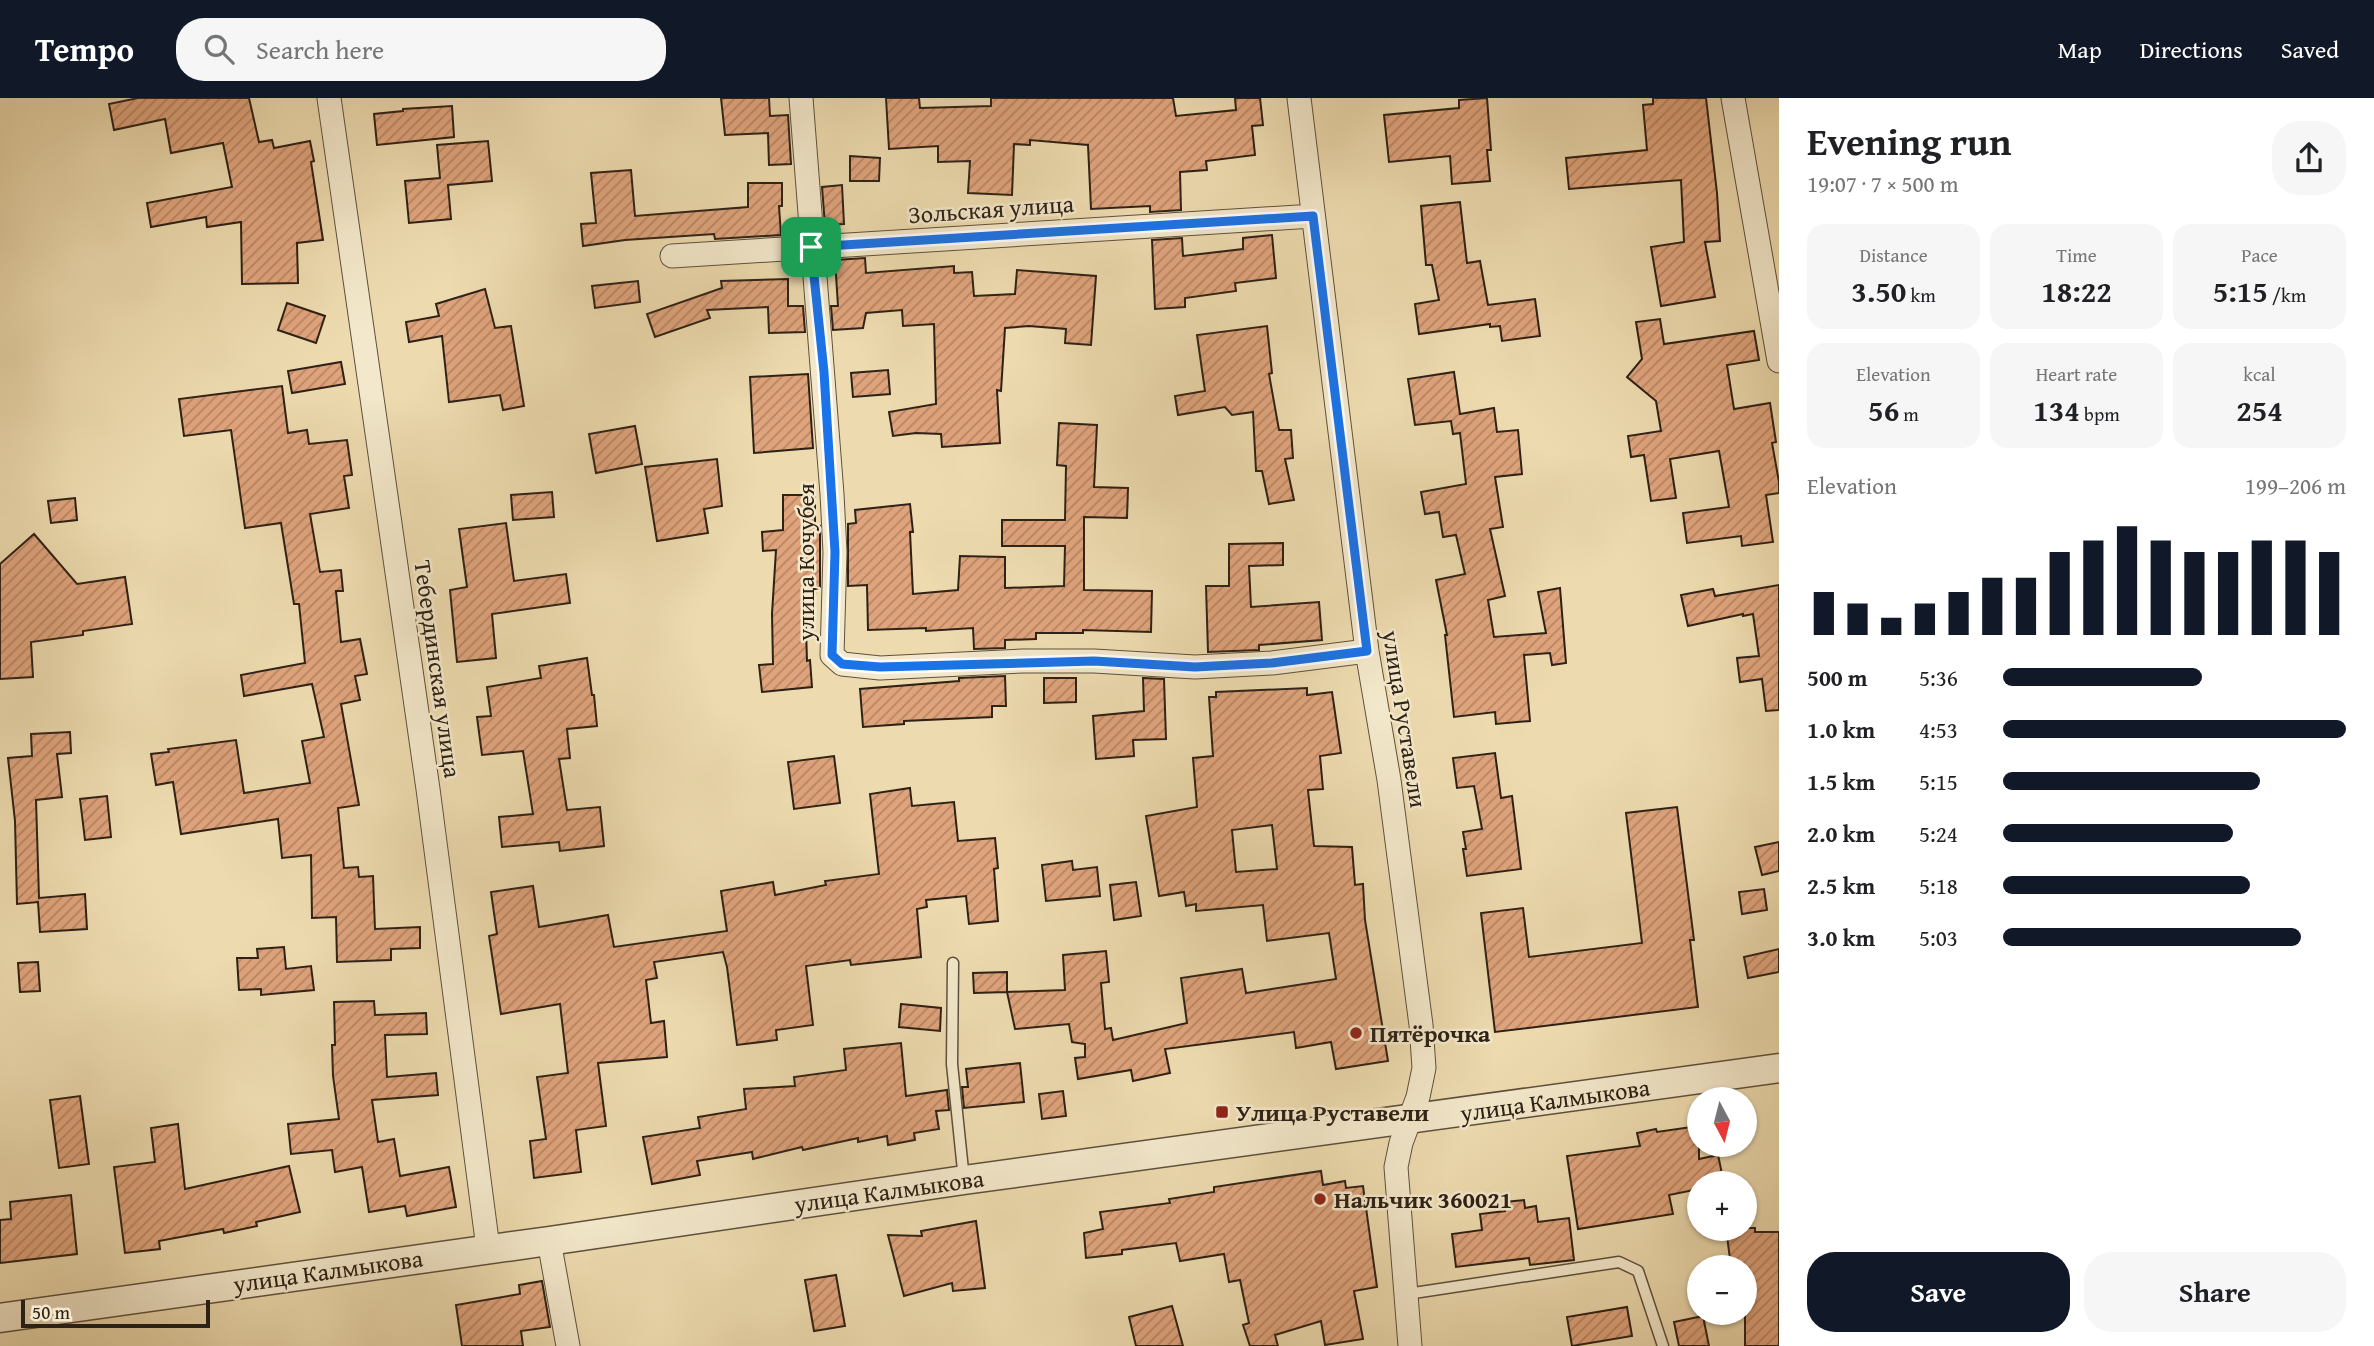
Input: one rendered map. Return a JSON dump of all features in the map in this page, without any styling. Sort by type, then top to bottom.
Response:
[{"type":"street","name":"Тебердинская улица","points":[[329,98],[428,789],[488,1248]]},
{"type":"street","name":"улица Кочубея","points":[[801,98],[835,540],[832,655],[842,664],[880,667],[1094,661],[1195,667],[1272,663],[1367,651]]},
{"type":"street","name":"улица Руставели","points":[[1299,98],[1367,651],[1389,780],[1421,1025],[1424,1068],[1418,1097],[1401,1143],[1396,1167],[1410,1346]]},
{"type":"street","points":[[1733,98],[1779,361]]},
{"type":"street","name":"Зольская улица","points":[[673,256],[1313,216]]},
{"type":"street","name":"улица Калмыкова","points":[[0,1318],[964,1180],[1779,1068]]},
{"type":"street","points":[[550,1241],[568,1346]]},
{"type":"lane","points":[[953,963],[952,1063],[964,1180]]},
{"type":"lane","points":[[1406,1294],[1619,1262],[1638,1270],[1664,1346]]},
{"type":"building","points":[[138,98],[249,98],[259,142],[272,140],[274,148],[310,141],[323,240],[297,243],[298,283],[242,284],[241,222],[207,227],[206,217],[151,227],[147,203],[232,187],[223,143],[171,153],[165,119],[114,130],[109,104]]},
{"type":"building","points":[[721,98],[769,98],[770,116],[788,115],[791,164],[769,165],[768,133],[725,135]]},
{"type":"building","points":[[886,98],[919,98],[920,108],[991,106],[991,98],[1173,98],[1176,116],[1236,110],[1235,98],[1260,98],[1263,125],[1252,126],[1255,155],[1206,161],[1207,170],[1180,172],[1181,210],[1150,212],[1150,206],[1091,209],[1088,145],[1030,140],[1030,145],[1014,144],[1012,195],[968,193],[970,161],[938,162],[938,146],[889,149]]},
{"type":"building","points":[[1487,98],[1491,150],[1487,150],[1490,181],[1452,184],[1450,156],[1389,162],[1384,115],[1459,108],[1459,100]]},
{"type":"building","points":[[1653,98],[1706,98],[1720,241],[1705,242],[1715,297],[1661,306],[1651,247],[1684,242],[1681,180],[1569,189],[1566,158],[1647,150],[1643,105],[1653,104]]},
{"type":"building","points":[[452,106],[454,137],[377,145],[374,114]]},
{"type":"building","points":[[488,141],[492,181],[448,185],[451,219],[409,223],[405,181],[440,178],[437,145]]},
{"type":"building","points":[[850,156],[880,158],[879,181],[850,181]]},
{"type":"building","points":[[631,170],[635,216],[748,207],[748,183],[782,183],[782,206],[779,206],[781,235],[715,239],[714,234],[625,240],[583,246],[581,224],[596,223],[591,173]]},
{"type":"building","points":[[842,185],[844,224],[825,225],[822,187]]},
{"type":"building","points":[[1460,202],[1467,263],[1480,261],[1488,305],[1535,299],[1540,336],[1502,341],[1500,326],[1490,327],[1490,324],[1419,334],[1415,304],[1439,300],[1432,265],[1426,265],[1421,206]]},
{"type":"building","points":[[1272,235],[1276,278],[1235,283],[1236,291],[1185,298],[1185,307],[1155,309],[1152,240],[1182,238],[1183,256],[1243,249],[1243,238]]},
{"type":"building","points":[[865,258],[866,273],[954,266],[954,273],[972,272],[974,296],[1015,294],[1017,270],[1096,276],[1091,345],[1065,343],[1066,329],[1029,326],[1005,328],[1001,391],[997,390],[1000,443],[942,447],[941,434],[893,436],[889,412],[936,404],[934,324],[903,326],[902,310],[866,313],[863,328],[833,330],[831,306],[838,306],[835,260]]},
{"type":"building","points":[[788,279],[788,306],[803,306],[805,332],[769,333],[768,307],[707,310],[710,318],[655,337],[647,314],[722,288],[721,281]]},
{"type":"building","points":[[638,281],[640,302],[595,308],[592,286]]},
{"type":"building","points":[[485,289],[495,328],[511,326],[524,406],[503,410],[500,395],[449,402],[442,336],[409,342],[406,322],[439,316],[436,304]]},
{"type":"building","points":[[287,303],[325,316],[316,343],[278,330]]},
{"type":"building","points":[[1660,319],[1664,344],[1754,331],[1759,360],[1727,365],[1734,409],[1770,403],[1776,442],[1772,443],[1779,482],[1779,493],[1766,495],[1773,542],[1742,546],[1741,536],[1687,543],[1683,513],[1729,507],[1719,451],[1670,459],[1676,498],[1651,501],[1644,455],[1631,457],[1628,436],[1661,431],[1656,401],[1627,377],[1642,359],[1636,322]]},
{"type":"building","points":[[1267,326],[1272,373],[1269,374],[1279,430],[1291,430],[1293,458],[1285,459],[1294,500],[1269,504],[1262,471],[1256,471],[1253,412],[1232,415],[1225,407],[1178,415],[1175,396],[1205,391],[1197,335]]},
{"type":"building","points":[[341,362],[345,384],[292,393],[288,371]]},
{"type":"building","points":[[888,370],[890,394],[853,397],[851,373]]},
{"type":"building","points":[[1454,372],[1460,414],[1494,408],[1497,432],[1518,430],[1522,474],[1495,477],[1503,527],[1490,529],[1505,596],[1488,600],[1494,637],[1546,633],[1538,592],[1560,588],[1566,663],[1552,665],[1550,653],[1524,655],[1530,721],[1496,724],[1495,712],[1454,717],[1447,635],[1436,580],[1465,574],[1456,535],[1443,537],[1439,512],[1425,514],[1421,492],[1466,484],[1460,433],[1453,434],[1451,421],[1415,425],[1408,379]]},
{"type":"building","points":[[808,374],[813,448],[754,453],[750,377]]},
{"type":"building","points":[[282,386],[288,433],[307,430],[309,444],[347,440],[352,475],[344,476],[349,508],[310,514],[320,572],[341,570],[343,591],[336,591],[341,642],[360,639],[367,674],[355,676],[360,700],[341,704],[359,805],[338,808],[344,868],[358,867],[359,877],[373,876],[375,929],[420,927],[420,948],[391,949],[391,960],[337,962],[336,917],[312,918],[311,855],[282,858],[278,819],[181,834],[173,782],[156,785],[151,754],[169,752],[168,749],[236,740],[244,793],[310,783],[302,741],[324,737],[312,684],[244,696],[241,675],[305,663],[299,604],[294,604],[281,523],[245,528],[231,430],[184,436],[179,399]]},
{"type":"building","points":[[1059,423],[1097,425],[1094,487],[1128,488],[1127,518],[1084,517],[1084,590],[1152,591],[1151,632],[1083,630],[1083,633],[1036,633],[1036,639],[1005,640],[1005,648],[974,649],[973,628],[926,631],[926,628],[868,630],[867,585],[848,586],[848,524],[856,523],[855,510],[910,504],[913,594],[958,590],[960,556],[1005,557],[1005,588],[1064,586],[1065,546],[1002,546],[1002,520],[1065,520],[1066,466],[1057,465]]},
{"type":"building","points":[[635,426],[642,464],[596,473],[589,434]]},
{"type":"building","points":[[717,459],[722,506],[704,509],[708,533],[657,541],[645,467]]},
{"type":"building","points":[[552,492],[554,517],[513,520],[511,495]]},
{"type":"building","points":[[783,495],[815,495],[815,527],[820,526],[820,587],[816,587],[815,596],[805,595],[807,661],[810,660],[812,687],[762,692],[759,665],[773,664],[772,614],[776,550],[763,551],[762,532],[783,530]]},
{"type":"building","points":[[75,498],[77,520],[51,523],[48,501]]},
{"type":"building","points":[[506,523],[514,581],[566,574],[570,603],[492,614],[496,658],[457,662],[450,590],[467,587],[459,529]]},
{"type":"building","points":[[34,534],[77,584],[125,577],[132,624],[83,631],[83,635],[31,642],[33,677],[0,679],[0,564]]},
{"type":"building","points":[[1283,543],[1283,565],[1249,566],[1251,607],[1319,602],[1322,640],[1259,645],[1259,650],[1208,652],[1206,586],[1229,586],[1229,544]]},
{"type":"building","points":[[1779,585],[1779,710],[1766,711],[1762,679],[1740,682],[1737,658],[1759,656],[1753,614],[1688,626],[1681,595],[1713,589],[1715,596]]},
{"type":"building","points":[[587,658],[597,726],[567,729],[570,758],[559,759],[567,810],[600,807],[604,846],[560,851],[559,842],[502,847],[499,817],[533,814],[523,751],[482,755],[477,717],[491,716],[487,687],[541,678],[539,666]]},
{"type":"building","points":[[1005,676],[1006,706],[992,706],[992,717],[904,721],[904,724],[863,727],[860,689],[959,681],[959,678]]},
{"type":"building","points":[[1044,678],[1076,678],[1076,702],[1044,703]]},
{"type":"building","points":[[1143,678],[1164,679],[1166,739],[1133,740],[1134,756],[1096,759],[1093,716],[1144,711]]},
{"type":"building","points":[[1307,688],[1307,695],[1332,692],[1341,753],[1320,756],[1323,789],[1308,790],[1314,846],[1352,847],[1355,885],[1363,884],[1365,920],[1388,1061],[1336,1069],[1331,1042],[1296,1048],[1294,1032],[1165,1049],[1170,1073],[1133,1081],[1131,1070],[1078,1079],[1075,1058],[1085,1057],[1085,1044],[1072,1042],[1069,1024],[1015,1029],[1007,992],[1065,990],[1063,955],[1106,951],[1109,982],[1101,983],[1105,1029],[1111,1028],[1113,1040],[1187,1023],[1181,978],[1242,969],[1246,993],[1336,979],[1329,933],[1267,941],[1263,905],[1196,911],[1196,904],[1186,906],[1184,892],[1159,896],[1146,816],[1197,807],[1193,758],[1213,756],[1209,697],[1216,697],[1216,692]],"holes":[[[1272,825],[1277,869],[1236,872],[1232,830]]]},
{"type":"building","points":[[70,732],[71,753],[57,754],[62,797],[36,800],[39,898],[85,894],[87,929],[40,932],[38,902],[17,904],[15,821],[8,758],[32,756],[31,734]]},
{"type":"building","points":[[1495,753],[1501,798],[1512,796],[1521,869],[1467,876],[1463,832],[1482,829],[1474,786],[1457,788],[1453,758]]},
{"type":"building","points":[[834,756],[840,803],[794,809],[788,762]]},
{"type":"building","points":[[910,788],[912,806],[954,802],[958,841],[995,838],[998,868],[994,869],[998,921],[969,924],[966,896],[926,900],[927,907],[917,909],[921,957],[851,965],[850,960],[806,966],[813,1025],[776,1030],[777,1040],[737,1045],[723,952],[654,962],[657,978],[646,980],[651,1023],[664,1021],[667,1057],[598,1063],[606,1126],[576,1130],[581,1172],[534,1178],[530,1141],[546,1139],[537,1077],[568,1073],[560,1004],[501,1014],[489,936],[497,934],[491,892],[533,886],[539,927],[608,915],[614,947],[727,931],[721,891],[773,882],[775,895],[826,885],[825,881],[879,874],[870,794]]},
{"type":"building","points":[[107,796],[111,837],[85,840],[80,799]]},
{"type":"building","points":[[1677,807],[1694,940],[1690,940],[1698,1007],[1495,1032],[1481,913],[1523,908],[1529,957],[1642,943],[1626,813]]},
{"type":"building","points":[[1779,842],[1779,871],[1762,875],[1755,847]]},
{"type":"building","points":[[1072,861],[1073,870],[1097,867],[1100,896],[1046,901],[1042,865]]},
{"type":"building","points":[[1136,882],[1141,916],[1114,920],[1110,885]]},
{"type":"building","points":[[1764,889],[1767,910],[1742,914],[1739,892]]},
{"type":"building","points":[[284,947],[286,969],[311,966],[314,990],[261,995],[261,989],[239,990],[237,958],[258,958],[257,949]]},
{"type":"building","points":[[1779,949],[1779,972],[1748,978],[1744,957]]},
{"type":"building","points":[[38,962],[40,991],[20,992],[18,963]]},
{"type":"building","points":[[1007,972],[1007,992],[974,993],[973,973]]},
{"type":"building","points":[[374,1001],[375,1015],[426,1013],[427,1034],[385,1035],[387,1077],[436,1073],[438,1095],[372,1100],[378,1142],[394,1139],[400,1176],[449,1167],[456,1207],[407,1216],[405,1206],[369,1212],[362,1167],[335,1172],[332,1150],[291,1154],[288,1124],[339,1119],[333,1076],[334,1002]]},
{"type":"building","points":[[901,1004],[941,1008],[940,1031],[899,1027]]},
{"type":"building","points":[[901,1043],[906,1096],[947,1090],[949,1110],[936,1111],[939,1129],[914,1133],[915,1140],[888,1145],[887,1136],[858,1142],[858,1138],[803,1150],[802,1147],[753,1159],[752,1152],[697,1161],[700,1175],[652,1184],[643,1137],[700,1128],[698,1117],[746,1109],[744,1089],[795,1086],[794,1077],[846,1070],[844,1049]]},
{"type":"building","points":[[1020,1063],[1024,1102],[964,1108],[962,1087],[968,1087],[966,1069]]},
{"type":"building","points":[[1063,1091],[1066,1116],[1042,1119],[1039,1094]]},
{"type":"building","points":[[80,1096],[89,1164],[59,1168],[50,1100]]},
{"type":"building","points":[[178,1124],[185,1189],[289,1166],[300,1212],[224,1233],[223,1229],[159,1241],[160,1249],[125,1253],[114,1167],[155,1162],[151,1128]]},
{"type":"building","points":[[1687,1128],[1687,1157],[1718,1157],[1721,1171],[1687,1171],[1687,1191],[1669,1195],[1673,1214],[1578,1229],[1567,1156],[1640,1146],[1637,1133],[1656,1129],[1657,1132]]},
{"type":"building","points":[[1321,1171],[1323,1185],[1345,1181],[1346,1188],[1363,1186],[1377,1287],[1354,1291],[1363,1339],[1325,1345],[1321,1321],[1275,1335],[1278,1346],[1250,1346],[1243,1325],[1249,1323],[1240,1280],[1229,1282],[1224,1254],[1180,1261],[1176,1243],[1086,1258],[1084,1233],[1103,1229],[1100,1212],[1170,1203],[1169,1199],[1214,1192],[1214,1187]]},
{"type":"building","points":[[71,1195],[77,1254],[0,1263],[0,1220],[11,1219],[10,1202]]},
{"type":"building","points":[[1524,1200],[1525,1208],[1536,1206],[1538,1222],[1569,1218],[1574,1260],[1530,1265],[1529,1258],[1456,1267],[1452,1234],[1482,1230],[1480,1214],[1505,1211],[1505,1202]]},
{"type":"building","points":[[976,1221],[985,1288],[953,1291],[952,1283],[904,1296],[888,1235],[922,1236],[921,1231]]},
{"type":"building","points":[[1757,1232],[1779,1232],[1779,1346],[1745,1346],[1745,1325],[1757,1325],[1757,1255],[1729,1255],[1728,1241],[1757,1241]]},
{"type":"building","points":[[836,1275],[845,1326],[814,1331],[805,1280]]},
{"type":"building","points":[[542,1281],[550,1327],[521,1331],[523,1346],[462,1346],[456,1305],[520,1294],[519,1285]]},
{"type":"building","points":[[1172,1306],[1183,1346],[1136,1346],[1129,1317]]},
{"type":"building","points":[[1627,1307],[1632,1336],[1572,1346],[1567,1317]]},
{"type":"building","points":[[1687,1319],[1687,1325],[1705,1325],[1709,1346],[1679,1346],[1674,1322]]},
{"type":"place","name":"Пятёрочка","points":[[1356,1033]]},
{"type":"place","name":"Улица Руставели","points":[[1222,1112]]},
{"type":"place","name":"Нальчик 360021","points":[[1320,1199]]},
{"type":"route","points":[[1313,216],[1367,651],[1272,663],[1195,667],[1094,661],[880,667],[842,664],[832,655],[835,552],[824,372],[811,247],[1313,216]]}]
